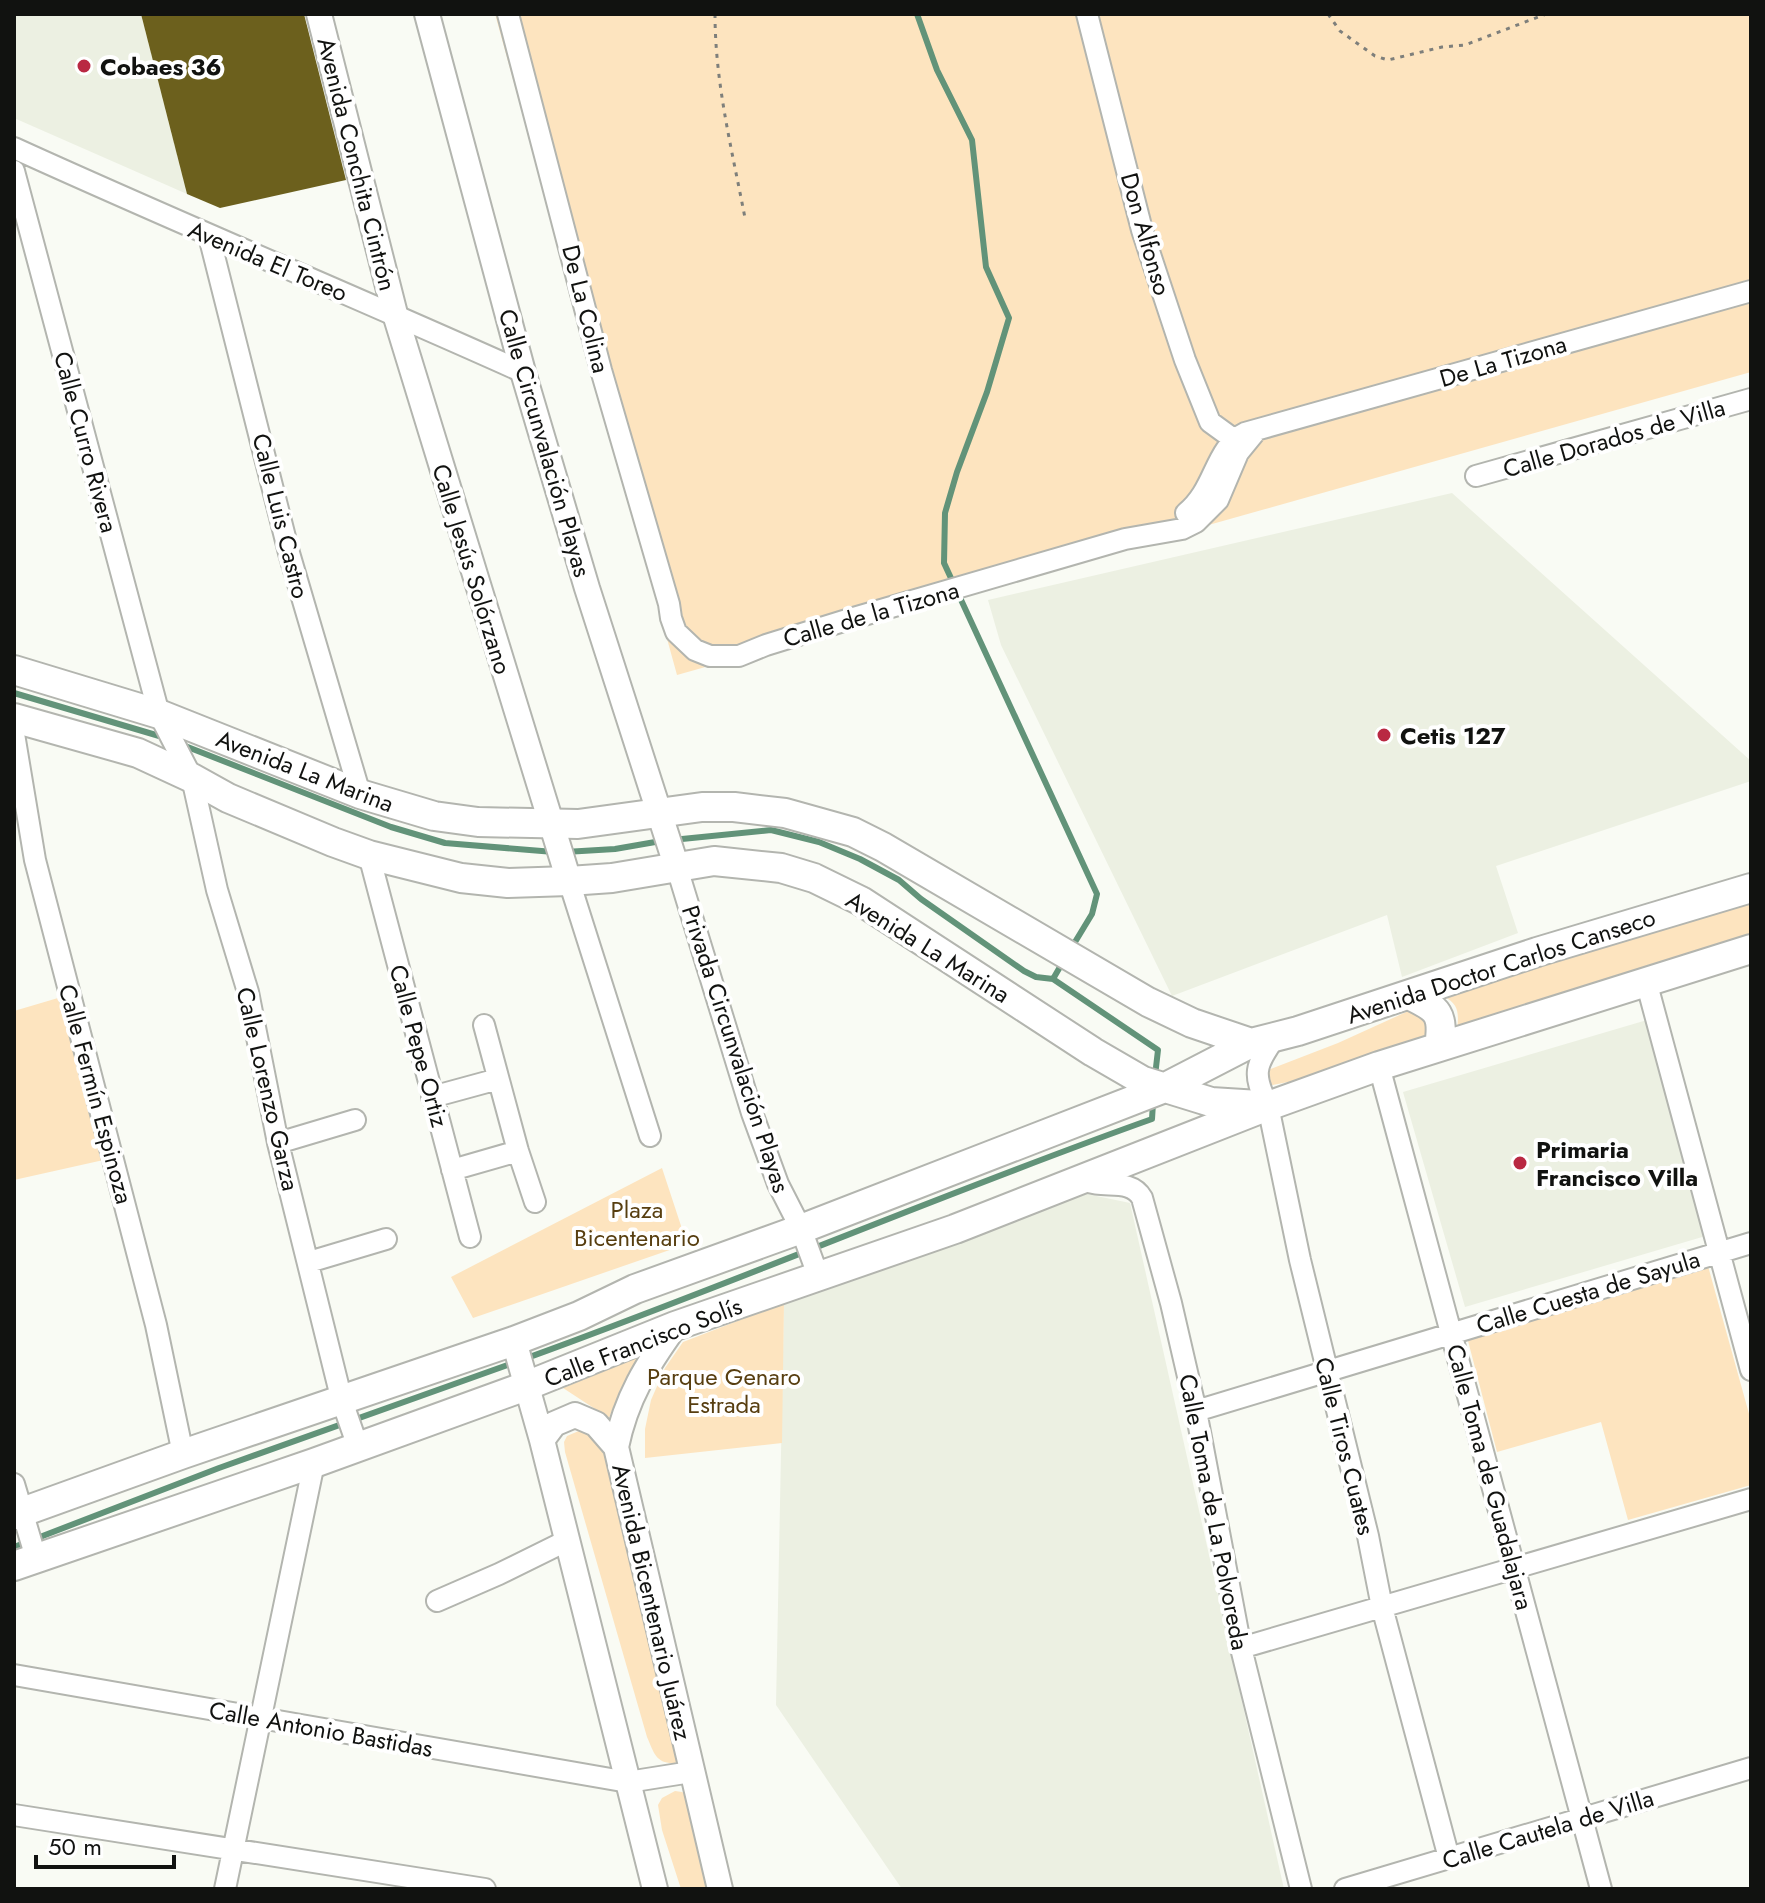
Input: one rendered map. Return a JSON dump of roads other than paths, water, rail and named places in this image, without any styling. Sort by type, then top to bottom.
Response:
[{"type":"main road","name":"Avenida La Marina","points":[[14,670],[159,714],[360,794],[434,816],[478,822],[592,823],[702,807],[734,807],[785,813],[853,832],[923,869],[1158,1007],[1192,1023],[1263,1040]]},
{"type":"main road","name":"Avenida La Marina","points":[[14,718],[138,753],[228,798],[369,855],[461,878],[508,883],[569,881],[714,861],[781,868],[814,878],[861,901],[1154,1092],[1211,1102],[1268,1106]]},
{"type":"main road","name":"Avenida Doctor Carlos Canseco","points":[[1263,1040],[1537,952],[1751,888]]},
{"type":"main road","points":[[1268,1106],[1379,1066],[1751,949]]},
{"type":"main road","points":[[1409,995],[1427,1003],[1437,1012],[1442,1023],[1439,1047]]},
{"type":"main road","name":"Calle Francisco Solís","points":[[18,1514],[514,1341],[579,1316],[635,1289],[801,1229],[1154,1092],[1263,1040]]},
{"type":"main road","name":"Calle Francisco Solís","points":[[25,1562],[526,1386],[675,1326],[819,1278],[1096,1176],[1268,1106]]},
{"type":"street","name":"Avenida Conchita Cintrón","points":[[319,14],[395,314]]},
{"type":"street","name":"Calle Circunvalación Playas","points":[[427,14],[523,372],[587,588],[677,868]]},
{"type":"street","name":"De La Colina","points":[[508,14],[601,370],[669,604]]},
{"type":"street","name":"Don Alfonso","points":[[1087,14],[1142,230],[1185,360],[1210,422],[1244,439]]},
{"type":"street","name":"Avenida El Toreo","points":[[14,148],[523,372]]},
{"type":"street","name":"Calle Curro Rivera","points":[[14,171],[159,714]]},
{"type":"street","name":"Calle Luis Castro","points":[[209,236],[289,553],[360,794]]},
{"type":"street","name":"De La Tizona","points":[[1244,439],[1751,291]]},
{"type":"street","name":"Calle Jesús Solórzano","points":[[395,314],[550,824]]},
{"type":"street","name":"Calle Dorados de Villa","points":[[1476,476],[1751,399]]},
{"type":"street","name":"Calle de la Tizona","points":[[669,604],[688,628],[712,644],[766,645],[1161,531],[1201,500],[1244,439]]},
{"type":"street","name":"Avenida La Marina","points":[[159,714],[192,778]]},
{"type":"street","name":"Calle Fermín Espinoza","points":[[14,734],[35,860],[156,1325],[183,1454]]},
{"type":"street","name":"Calle Lorenzo Garza","points":[[192,778],[217,890],[248,992],[278,1143],[342,1401],[358,1447]]},
{"type":"street","points":[[550,824],[650,1136]]},
{"type":"street","name":"Calle Pepe Ortiz","points":[[369,855],[470,1237]]},
{"type":"street","name":"Privada Circunvalación Playas","points":[[677,868],[752,1113],[778,1184],[801,1229],[819,1278]]},
{"type":"street","points":[[1646,981],[1751,1370]]},
{"type":"street","points":[[484,1025],[535,1202]]},
{"type":"street","name":"Calle Tiros Cuates","points":[[1263,1040],[1256,1072],[1258,1084],[1268,1106],[1382,1607],[1449,1858]]},
{"type":"street","name":"Calle Toma de Guadalajara","points":[[1379,1066],[1601,1889]]},
{"type":"street","points":[[432,1097],[498,1079]]},
{"type":"street","points":[[278,1143],[355,1120]]},
{"type":"street","points":[[452,1170],[518,1151]]},
{"type":"street","name":"Calle Toma de La Polvoreda","points":[[1096,1176],[1094,1185],[1127,1186],[1138,1190],[1142,1198],[1196,1411],[1241,1648],[1301,1889]]},
{"type":"street","points":[[309,1262],[386,1239]]},
{"type":"street","name":"Calle Cuesta de Sayula","points":[[1196,1411],[1751,1243]]},
{"type":"street","name":"Avenida Bicentenario Juárez","points":[[675,1326],[631,1395],[616,1447],[720,1889]]},
{"type":"street","points":[[514,1341],[568,1540],[655,1889]]},
{"type":"street","points":[[542,1440],[554,1424],[575,1415],[596,1424],[616,1447]]},
{"type":"street","points":[[225,1889],[314,1463]]},
{"type":"street","points":[[14,1484],[25,1562]]},
{"type":"street","points":[[1241,1648],[1751,1499]]},
{"type":"street","points":[[437,1601],[568,1540]]},
{"type":"street","name":"Calle Antonio Bastidas","points":[[14,1675],[628,1782],[691,1772]]},
{"type":"street","name":"Calle Cautela de Villa","points":[[1345,1889],[1751,1768]]},
{"type":"street","points":[[14,1815],[485,1889]]},
{"type":"waterway","points":[[917,14],[937,70],[972,140],[986,267],[1009,318],[945,513],[944,563],[1097,894],[1092,914],[1072,947]]},
{"type":"waterway","points":[[14,693],[166,738]]},
{"type":"waterway","points":[[180,744],[391,827],[445,843],[554,852]]},
{"type":"waterway","points":[[672,840],[771,830],[819,842],[899,880],[921,899],[1036,977],[1053,979],[1064,960]]},
{"type":"waterway","points":[[565,852],[615,849],[661,841]]},
{"type":"waterway","points":[[1053,979],[1158,1050],[1155,1076]]},
{"type":"waterway","points":[[524,1359],[1152,1119],[1153,1103]]},
{"type":"waterway","points":[[14,1547],[219,1468],[513,1363]]},
{"type":"place","name":"Cobaes 36","points":[[84,66]]},
{"type":"place","name":"Cetis 127","points":[[1384,735]]},
{"type":"place","name":"Primaria Francisco Villa","points":[[1520,1163]]},
{"type":"park label","name":"Plaza Bicentenario","points":[[637,1223]]},
{"type":"park label","name":"Parque Genaro Estrada","points":[[724,1390]]}]
